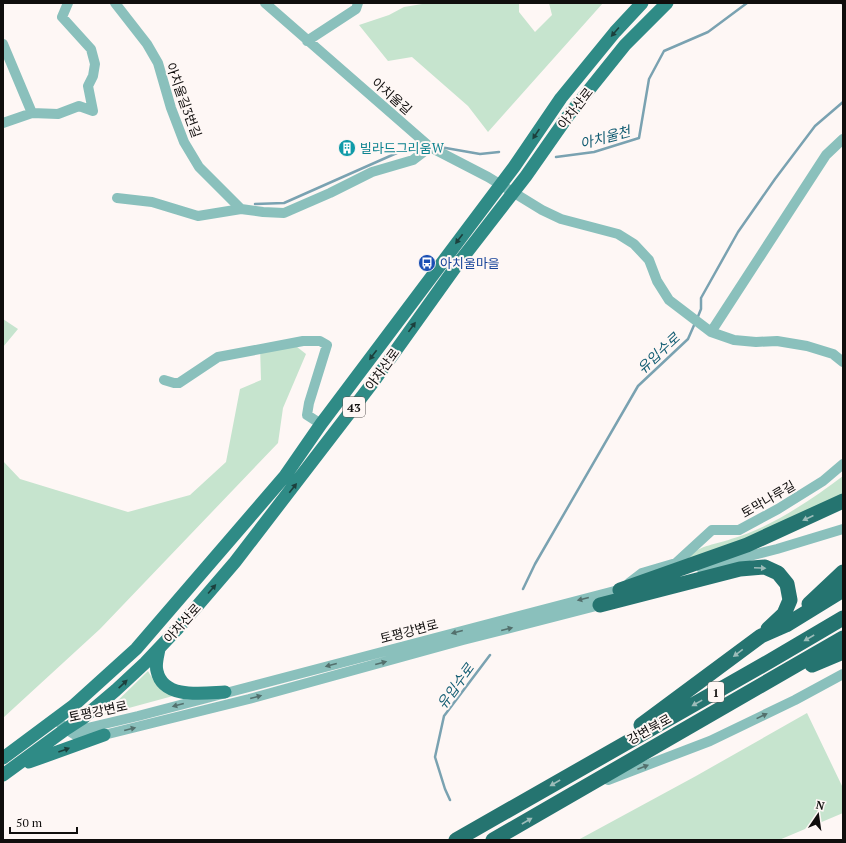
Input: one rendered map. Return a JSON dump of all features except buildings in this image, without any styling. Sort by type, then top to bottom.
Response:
[{"type":"highway","points":[[620,590],[703,562],[747,545],[843,501]]},
{"type":"highway","points":[[588,764],[761,636],[784,614],[790,600],[787,584],[778,573],[765,567],[740,569],[600,606]]},
{"type":"highway","points":[[786,625],[843,572]]},
{"type":"highway","points":[[761,636],[786,625],[843,590]]},
{"type":"highway","name":"강변북로","points":[[456,840],[843,618]]},
{"type":"highway","name":"강변북로","points":[[493,840],[843,638]]},
{"type":"highway","points":[[756,688],[843,652]]},
{"type":"main road","name":"아차산로","points":[[3,758],[79,701],[136,649],[285,476],[321,424],[500,185],[561,98],[615,32],[642,3]]},
{"type":"main road","name":"아차산로","points":[[3,775],[83,718],[116,690],[159,649],[235,562],[374,381],[457,265],[513,192],[568,116],[625,45],[667,3]]},
{"type":"main road","points":[[159,649],[156,670],[162,682],[173,691],[194,694],[226,692]]},
{"type":"main road","points":[[14,767],[104,735]]},
{"type":"street","points":[[3,123],[32,113],[58,114],[79,106],[93,111],[88,86],[95,64],[91,49],[62,17],[68,3]]},
{"type":"street","name":"아치울길3번길","points":[[115,3],[146,44],[158,63],[176,122],[184,142],[199,167],[241,210]]},
{"type":"street","name":"아치울길","points":[[265,3],[430,147],[513,192],[542,210],[561,219],[618,234],[634,244],[649,260],[657,281],[669,300],[709,331],[734,340],[756,342],[777,341],[807,346],[833,354],[843,362]]},
{"type":"street","points":[[307,41],[356,9],[358,3]]},
{"type":"street","points":[[3,44],[32,113]]},
{"type":"street","points":[[709,331],[826,155],[843,139]]},
{"type":"street","points":[[117,198],[152,202],[198,216],[241,210],[284,213],[330,193],[372,172],[413,160],[430,147]]},
{"type":"street","points":[[164,380],[174,384],[179,383],[218,358],[304,341],[320,341],[327,345],[309,403],[307,415],[321,424]]},
{"type":"street","name":"토막나루길","points":[[600,606],[642,573],[676,563],[712,530],[739,530],[778,509],[823,481],[843,464]]},
{"type":"street","name":"토평강변로","points":[[66,729],[79,730],[138,716],[777,549],[843,529]]},
{"type":"street","name":"토평강변로","points":[[66,729],[77,736],[104,735],[249,699],[463,640],[600,606]]},
{"type":"street","points":[[580,790],[710,740],[795,700],[843,674]]},
{"type":"street","points":[[56,718],[66,729]]},
{"type":"green space","points":[[428,3],[519,3],[519,12],[535,32],[552,15],[549,3],[603,3],[488,132],[468,106],[412,57],[388,61],[359,25],[389,15],[404,7]]},
{"type":"green space","points":[[3,319],[18,329],[3,347]]},
{"type":"green space","points":[[292,343],[306,354],[283,408],[278,443],[100,629],[3,718],[3,461],[20,479],[128,512],[190,495],[226,462],[240,389],[261,380],[260,346]]},
{"type":"green space","points":[[843,476],[843,498],[685,565],[688,558],[698,550],[709,545],[746,534],[775,521],[804,504]]},
{"type":"green space","points":[[148,671],[158,686],[173,696],[103,715]]},
{"type":"green space","points":[[807,713],[843,788],[843,813],[779,840],[578,840],[696,776]]},
{"type":"waterway","name":"아치울천","points":[[556,157],[594,152],[639,138],[649,79],[664,51],[708,32],[747,3]]},
{"type":"waterway","name":"유입수로","points":[[697,319],[701,309],[701,298],[738,232],[775,179],[815,126],[843,102]]},
{"type":"waterway","name":"아치울천","points":[[440,147],[480,154],[499,152]]},
{"type":"waterway","name":"아치울천","points":[[255,204],[284,203],[399,152]]},
{"type":"waterway","name":"유입수로","points":[[523,589],[535,564],[638,386],[688,339],[695,323]]},
{"type":"waterway","name":"유입수로","points":[[450,800],[435,757],[444,716],[490,655]]},
{"type":"place","name":"빌라드그리움W","points":[[347,148]]},
{"type":"place","name":"아치울마을","points":[[427,263]]}]
